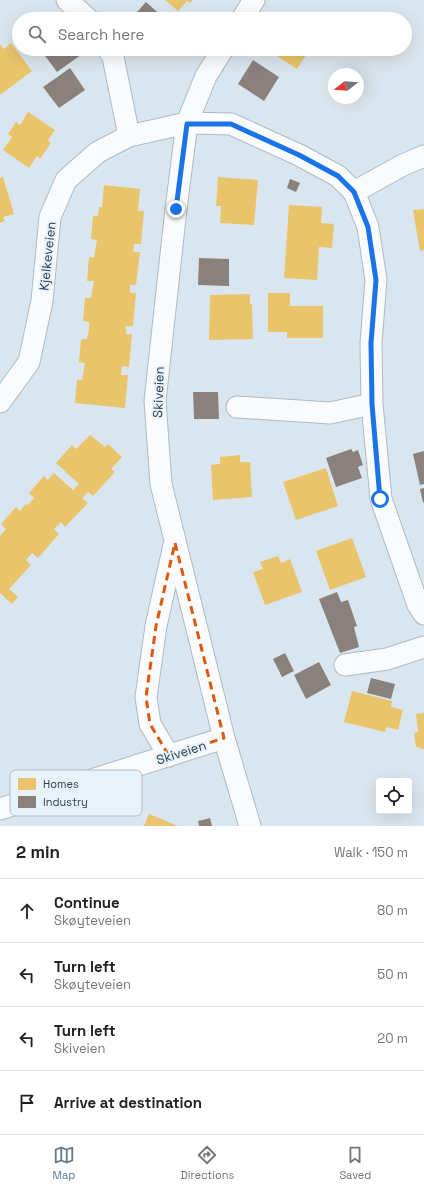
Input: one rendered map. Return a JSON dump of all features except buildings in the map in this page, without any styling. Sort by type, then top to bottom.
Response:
[{"type":"street","points":[[67,0],[80,12]]},
{"type":"street","points":[[246,12],[254,0]]},
{"type":"street","points":[[112,56],[129,136]]},
{"type":"street","name":"Skiveien","points":[[219,56],[206,76],[187,124],[155,400],[161,484],[224,738],[250,826]]},
{"type":"street","name":"Kjelkeveien","points":[[0,402],[29,362],[42,301],[50,217],[66,180],[98,152],[129,136],[187,124],[231,124],[299,155],[338,176],[354,192]]},
{"type":"street","points":[[424,156],[403,165],[354,192],[368,227],[376,280],[371,343],[372,404],[380,499],[418,605],[424,614]]},
{"type":"street","points":[[237,407],[330,413],[372,404]]},
{"type":"street","points":[[169,756],[150,724],[146,697],[156,626],[170,555],[175,543]]},
{"type":"street","points":[[345,665],[387,659],[424,646]]},
{"type":"street","name":"Skiveien","points":[[124,770],[224,738]]},
{"type":"street","name":"Skiveien","points":[[0,809],[10,806]]},
{"type":"highlighted area","points":[[175,543],[224,738],[169,756],[150,724],[146,697],[156,626]]},
{"type":"route","points":[[176,209],[187,124],[231,124],[299,155],[338,176],[354,192],[368,227],[376,280],[371,343],[372,404],[380,499]]}]
